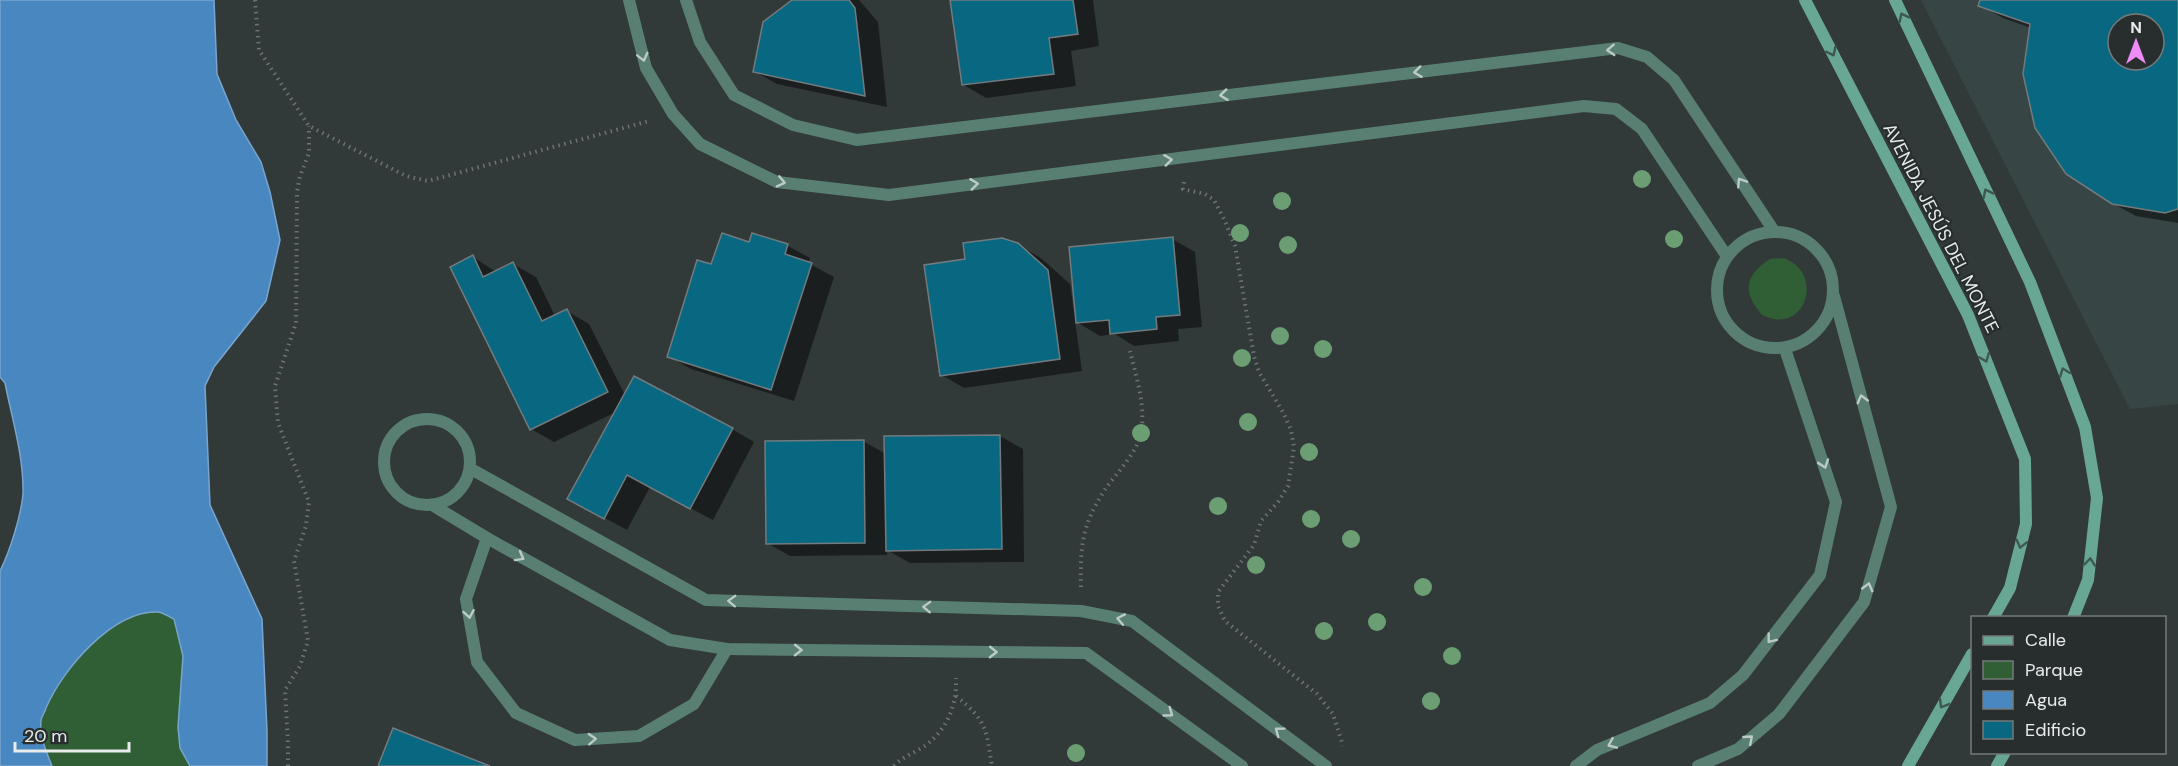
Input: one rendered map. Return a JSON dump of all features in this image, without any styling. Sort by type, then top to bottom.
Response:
[{"type":"main road","name":"AVENIDA JESÚS DEL MONTE","points":[[1805,0],[1968,315],[2025,459],[2026,524],[2010,588],[1994,616]]},
{"type":"main road","points":[[1895,0],[2030,282],[2085,427],[2097,498],[2088,580],[2074,616]]},
{"type":"main road","points":[[1908,766],[1971,656]]},
{"type":"street","points":[[629,0],[646,68],[673,114],[700,144],[777,182],[889,195],[1584,106],[1616,109],[1642,129],[1726,255]]},
{"type":"street","points":[[686,0],[700,42],[734,95],[793,125],[857,140],[1618,48],[1647,57],[1674,80],[1773,231]]},
{"type":"street","points":[[1698,766],[1738,749],[1779,714],[1864,602],[1891,507],[1834,296],[1828,264],[1806,239],[1773,231],[1756,234],[1739,243],[1726,255],[1715,288],[1724,322],[1750,345],[1785,349],[1809,339],[1827,320],[1834,296]]},
{"type":"street","points":[[1575,766],[1597,750],[1710,703],[1743,675],[1820,575],[1836,502],[1785,349]]},
{"type":"street","points":[[434,506],[458,493],[471,470],[466,442],[447,422],[419,418],[395,430],[382,455],[387,482],[407,502],[434,506],[670,640],[728,649],[1086,653],[1242,766]]},
{"type":"street","points":[[471,470],[706,600],[1081,611],[1132,621],[1326,766]]},
{"type":"street","points":[[487,538],[466,599],[477,662],[516,713],[526,718],[574,740],[639,736],[694,704],[728,649]]},
{"type":"path","points":[[255,0],[259,50],[309,126],[406,176],[428,181],[673,114]]},
{"type":"path","points":[[288,766],[285,690],[300,666],[308,641],[294,561],[306,526],[309,502],[278,423],[275,386],[296,323],[297,192],[300,176],[309,153],[309,126]]},
{"type":"path","points":[[1187,157],[1183,189],[1205,194],[1214,200],[1235,246],[1254,356],[1259,372],[1288,422],[1294,447],[1288,486],[1278,502],[1261,521],[1254,545],[1218,592],[1218,606],[1224,621],[1317,694],[1333,714],[1343,741],[1343,749]]},
{"type":"path","points":[[1081,611],[1082,536],[1104,490],[1123,466],[1141,433],[1141,398],[1130,351]]},
{"type":"path","points":[[894,766],[901,758],[925,746],[939,733],[951,714],[956,696],[982,720],[988,735],[992,766]]},
{"type":"shaded area","points":[[1921,0],[2178,0],[2178,404],[2130,409]]},
{"type":"green space","points":[[1770,259],[1788,260],[1805,277],[1807,288],[1805,299],[1793,316],[1783,319],[1762,315],[1750,296],[1752,276],[1762,264]]},
{"type":"green space","points":[[159,611],[174,619],[183,656],[178,727],[180,748],[190,766],[52,766],[42,739],[41,720],[61,681],[81,655],[105,633],[135,616]]},
{"type":"water","points":[[0,0],[214,0],[217,74],[236,120],[261,162],[280,240],[266,301],[214,367],[205,386],[210,505],[262,619],[267,766],[190,766],[180,748],[178,727],[183,656],[174,619],[157,612],[140,614],[106,632],[76,661],[64,677],[41,719],[42,738],[52,766],[0,766],[0,571],[8,554],[20,512],[23,480],[5,383],[0,377]]},
{"type":"building","points":[[792,0],[849,0],[855,8],[865,96],[753,72],[763,22]]},
{"type":"building","points":[[950,0],[1073,0],[1078,34],[1049,38],[1054,74],[962,85]]},
{"type":"building","points":[[1980,0],[2178,0],[2178,209],[2165,213],[2112,204],[2066,174],[2035,128],[2023,74],[2030,24],[1978,6]]},
{"type":"building","points":[[722,233],[749,242],[752,233],[788,244],[785,254],[812,263],[771,390],[667,357],[697,260],[711,264]]},
{"type":"building","points":[[1173,237],[1180,315],[1156,317],[1157,329],[1110,334],[1109,320],[1076,323],[1069,247]]},
{"type":"building","points":[[1002,238],[1018,243],[1048,270],[1060,359],[940,376],[924,265],[965,259],[963,243]]},
{"type":"building","points":[[473,255],[483,277],[513,262],[542,321],[567,309],[608,392],[530,430],[450,267]]},
{"type":"building","points":[[634,376],[733,428],[690,509],[627,475],[604,519],[567,499]]},
{"type":"building","points":[[1000,435],[1002,549],[886,551],[884,436]]},
{"type":"building","points":[[864,440],[865,543],[766,544],[765,441]]},
{"type":"building","points":[[393,728],[490,766],[378,766]]}]
